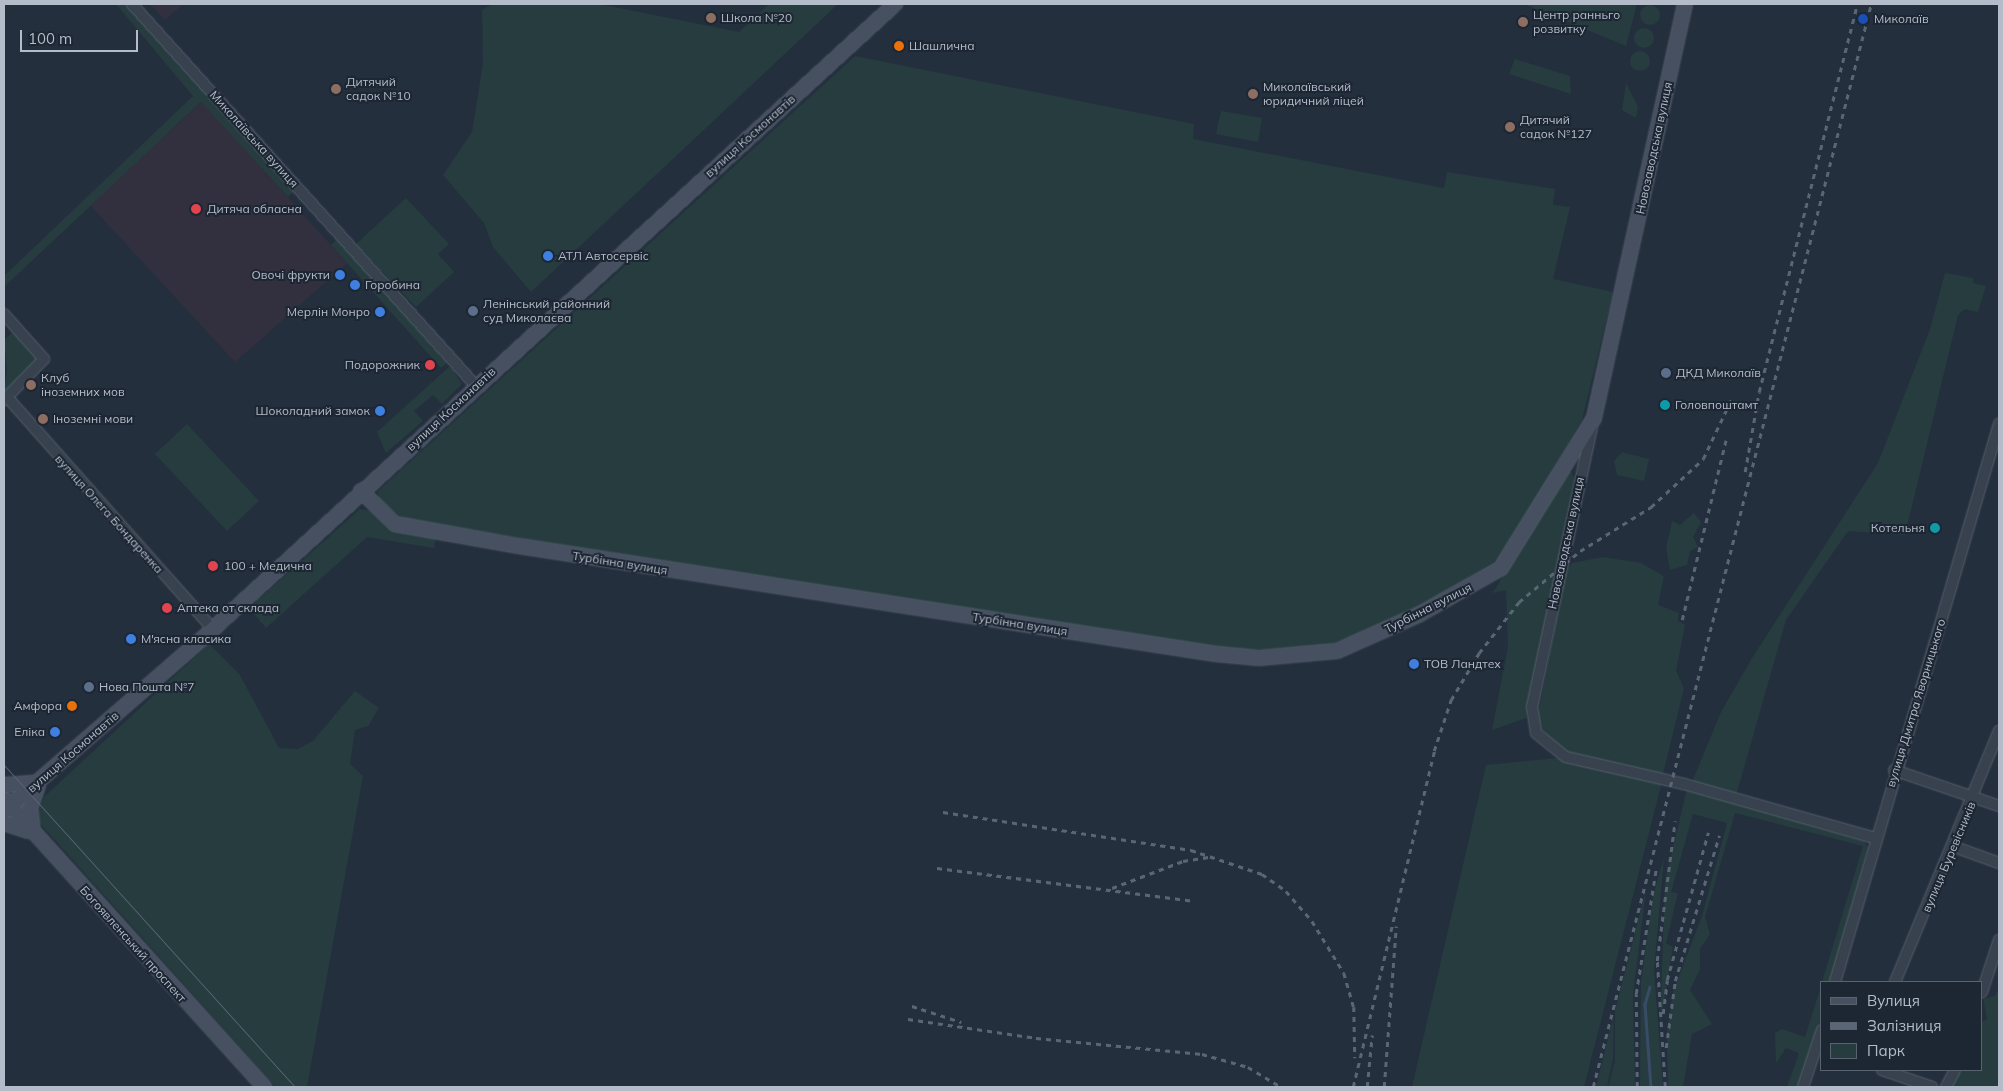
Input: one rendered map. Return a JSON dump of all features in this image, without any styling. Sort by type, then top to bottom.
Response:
[{"type":"street","name":"Миколаївська вулиця","points":[[132,4],[476,386]]},
{"type":"street","name":"вулиця Космонавтів","points":[[6,805],[41,781],[213,629],[361,491],[895,4]]},
{"type":"street","name":"Новозаводська вулиця","points":[[1685,4],[1532,707],[1536,733],[1566,757],[1684,784],[1875,838]]},
{"type":"street","name":"вулиця Олега Бондаренка","points":[[4,314],[44,359],[6,399],[213,629]]},
{"type":"street","name":"Турбінна вулиця","points":[[361,491],[395,524],[519,546],[1216,654],[1298,656],[1337,651],[1492,575],[1508,559],[1594,418]]},
{"type":"street","name":"вулиця Дмитра Яворницького","points":[[1835,981],[1894,770],[1999,424]]},
{"type":"street","name":"вулиця Буревісників","points":[[1895,981],[1975,796],[1999,731]]},
{"type":"street","points":[[1894,770],[1975,796],[1999,806]]},
{"type":"street","points":[[4,786],[41,781],[30,808],[35,836]]},
{"type":"street","name":"Богоявленський проспект","points":[[6,805],[264,1087]]},
{"type":"street","points":[[4,823],[35,836]]},
{"type":"street","points":[[1952,846],[1999,863]]},
{"type":"street","points":[[1983,989],[1999,940]]},
{"type":"street","points":[[1803,1087],[1819,1049]]},
{"type":"street","points":[[1885,1071],[1932,1087]]},
{"type":"street","points":[[1946,1087],[1954,1071]]},
{"type":"shaded area","points":[[150,4],[183,4],[165,20]]},
{"type":"shaded area","name":"Дитяча обласна","points":[[202,102],[347,263],[235,362],[90,205]]},
{"type":"green space","points":[[116,4],[125,4],[294,191],[288,197],[201,102],[4,287],[4,276],[193,96]]},
{"type":"green space","points":[[492,4],[599,4],[739,32],[769,4],[838,4],[531,292],[493,247],[484,223],[443,175],[472,132],[483,64],[482,10]]},
{"type":"green space","points":[[1524,4],[1637,4],[1626,46]]},
{"type":"green space","points":[[1650,5],[1657,8],[1660,15],[1657,22],[1650,25],[1643,22],[1640,15],[1643,8]]},
{"type":"green space","points":[[1644,28],[1651,31],[1654,38],[1651,45],[1644,48],[1637,45],[1634,38],[1637,31]]},
{"type":"green space","points":[[1640,51],[1647,54],[1650,61],[1647,68],[1640,71],[1633,68],[1630,61],[1633,54]]},
{"type":"green space","points":[[855,56],[1194,124],[1193,139],[1444,188],[1447,172],[1555,189],[1553,205],[1570,207],[1553,279],[1613,292],[1582,420],[1504,555],[1417,609],[1370,631],[1319,647],[1216,651],[404,519],[378,499],[378,491]]},
{"type":"green space","points":[[1515,59],[1570,76],[1571,94],[1509,74]]},
{"type":"green space","points":[[1626,83],[1638,107],[1636,118],[1622,110]]},
{"type":"green space","points":[[1221,111],[1262,118],[1258,142],[1216,134]]},
{"type":"green space","points":[[406,198],[449,244],[438,254],[454,272],[416,307],[356,244]]},
{"type":"green space","points":[[335,241],[341,242],[447,363],[441,368],[331,245]]},
{"type":"green space","points":[[1945,273],[1973,278],[1973,283],[1986,286],[1978,312],[1965,309],[1958,315],[1905,535],[1848,531],[1786,620],[1736,796],[1692,782],[1721,712],[1752,658],[1878,463],[1930,329]]},
{"type":"green space","points":[[13,332],[40,360],[4,393],[7,370],[4,340]]},
{"type":"green space","points":[[450,366],[462,384],[442,404],[433,395],[414,411],[423,421],[386,453],[377,432]]},
{"type":"green space","points":[[187,424],[259,501],[227,531],[155,454]]},
{"type":"green space","points":[[1622,452],[1649,459],[1644,481],[1617,475],[1614,461]]},
{"type":"green space","points":[[1563,472],[1571,472],[1575,478],[1526,718],[1492,730],[1508,647],[1506,590],[1493,593]]},
{"type":"green space","points":[[360,509],[371,511],[388,528],[436,535],[434,548],[367,537],[266,628],[249,608]]},
{"type":"green space","points":[[1694,513],[1701,522],[1693,537],[1698,547],[1690,551],[1687,565],[1670,570],[1666,548],[1672,521],[1680,525]]},
{"type":"green space","points":[[1603,557],[1641,563],[1664,576],[1658,605],[1679,613],[1678,621],[1685,625],[1676,671],[1684,688],[1663,774],[1566,753],[1549,739],[1537,720],[1566,570],[1572,563]]},
{"type":"green space","points":[[209,644],[240,675],[279,748],[298,749],[313,741],[355,691],[379,708],[368,726],[355,730],[350,764],[363,776],[307,1087],[276,1087],[36,819],[44,797]]},
{"type":"green space","points":[[1558,758],[1662,782],[1584,1087],[1412,1087],[1486,765]]},
{"type":"green space","points":[[1687,789],[1864,841],[1868,848],[1832,981],[1822,981],[1863,846],[1735,813],[1705,917],[1710,934],[1700,949],[1700,969],[1690,990],[1712,1024],[1692,1034],[1683,1087],[1668,1087],[1667,1033],[1673,992],[1702,916],[1727,823],[1693,814],[1671,892],[1678,893],[1666,943],[1673,947],[1660,1026],[1665,881]]},
{"type":"green space","points":[[1664,857],[1654,971],[1663,1087],[1640,1087],[1641,983],[1653,896]]},
{"type":"green space","points":[[1646,890],[1633,995],[1635,1087],[1608,1087],[1615,1061],[1615,1011]]},
{"type":"green space","points":[[1999,987],[1999,1087],[1952,1087],[1957,1071],[1983,1071],[1983,1021],[1987,1019],[1983,999],[1995,996]]},
{"type":"green space","points":[[1820,989],[1820,1024],[1801,1087],[1787,1087],[1799,1053],[1786,1048],[1776,1063],[1775,1033],[1782,1029],[1805,1037]]},
{"type":"green space","points":[[1614,1015],[1613,1059],[1607,1087],[1596,1087]]},
{"type":"waterway","points":[[1650,987],[1645,1004],[1651,1087]]},
{"type":"tram line","points":[[4,765],[295,1087]]},
{"type":"railway","points":[[1745,472],[1759,392],[1857,4]]},
{"type":"railway","points":[[1593,1087],[1871,4]]},
{"type":"railway","points":[[1353,1087],[1434,751],[1451,700],[1479,653],[1519,602],[1580,551],[1651,507],[1703,459],[1732,398]]},
{"type":"railway","points":[[1682,620],[1726,440]]},
{"type":"railway","points":[[943,812],[1191,850],[1262,874],[1286,891],[1312,921],[1344,973],[1354,1007],[1355,1058]]},
{"type":"railway","points":[[1665,1087],[1657,961],[1675,821]]},
{"type":"railway","points":[[1663,1014],[1667,980],[1708,833]]},
{"type":"railway","points":[[1666,1048],[1675,981],[1719,836]]},
{"type":"railway","points":[[1112,888],[1183,861],[1209,857]]},
{"type":"railway","points":[[937,868],[1195,901]]},
{"type":"railway","points":[[1637,1087],[1636,994],[1656,869]]},
{"type":"railway","points":[[1384,1087],[1396,926]]},
{"type":"railway","points":[[912,1006],[961,1022]]},
{"type":"railway","points":[[908,1019],[1036,1038],[1202,1054],[1248,1067],[1281,1087]]},
{"type":"railway","points":[[1367,1087],[1372,1035]]},
{"type":"place","name":"Школа №20","points":[[711,18]]},
{"type":"place","name":"Миколаїв","points":[[1863,19]]},
{"type":"place","name":"Центр ранньго розвитку","points":[[1523,22]]},
{"type":"place","name":"Шашлична","points":[[899,46]]},
{"type":"place","name":"Дитячий садок №10","points":[[336,89]]},
{"type":"place","name":"Миколаївський юридичний ліцей","points":[[1253,94]]},
{"type":"place","name":"Дитячий садок №127","points":[[1510,127]]},
{"type":"place","name":"Дитяча обласна","points":[[196,209]]},
{"type":"place","name":"АТЛ Автосервіс","points":[[548,256]]},
{"type":"place","name":"Овочі фрукти","points":[[340,275]]},
{"type":"place","name":"Горобина","points":[[355,285]]},
{"type":"place","name":"Ленінський районний суд Миколаєва","points":[[473,311]]},
{"type":"place","name":"Мерлін Монро","points":[[380,312]]},
{"type":"place","name":"Подорожник","points":[[430,365]]},
{"type":"place","name":"ДКД Миколаїв","points":[[1666,373]]},
{"type":"place","name":"Клуб іноземних мов","points":[[31,385]]},
{"type":"place","name":"Головпоштамт","points":[[1665,405]]},
{"type":"place","name":"Шоколадний замок","points":[[380,411]]},
{"type":"place","name":"Іноземні мови","points":[[43,419]]},
{"type":"place","name":"Котельня","points":[[1935,528]]},
{"type":"place","name":"100 + Медична","points":[[213,566]]},
{"type":"place","name":"Аптека от склада","points":[[167,608]]},
{"type":"place","name":"М'ясна класика","points":[[131,639]]},
{"type":"place","name":"ТОВ Ландтех","points":[[1414,664]]},
{"type":"place","name":"Нова Пошта №7","points":[[89,687]]},
{"type":"place","name":"Амфора","points":[[72,706]]},
{"type":"place","name":"Еліка","points":[[55,732]]}]
